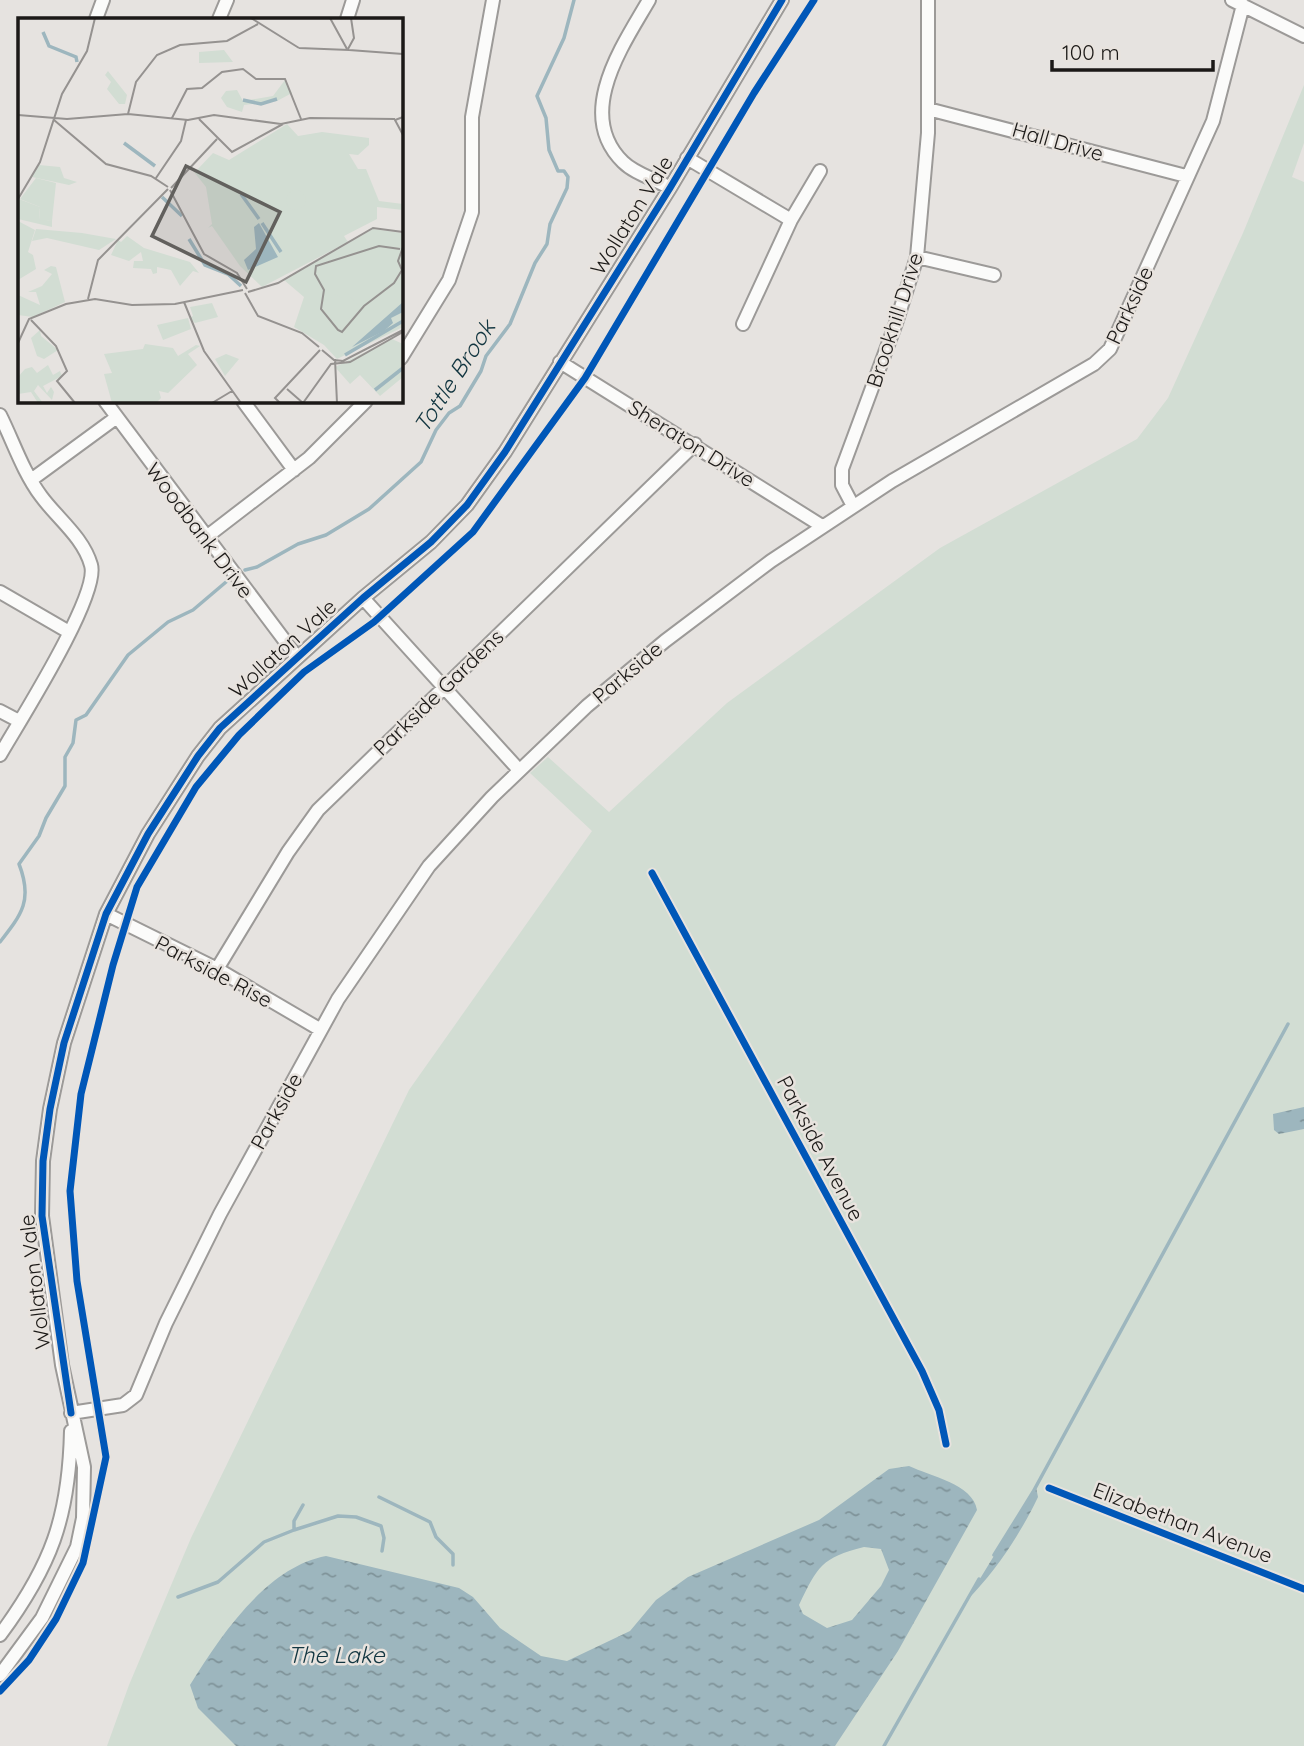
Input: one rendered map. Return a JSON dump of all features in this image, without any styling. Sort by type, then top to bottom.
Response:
[{"type":"street","points":[[96,18],[103,0]]},
{"type":"street","points":[[219,18],[227,0]]},
{"type":"street","points":[[347,18],[354,0]]},
{"type":"street","points":[[402,356],[449,280],[472,212],[472,117],[493,0]]},
{"type":"street","points":[[649,0],[608,73],[604,93],[605,126],[611,144],[623,162],[670,188]]},
{"type":"street","name":"Wollaton Vale","points":[[0,1675],[49,1605],[77,1547],[83,1518],[85,1467],[71,1413],[42,1216],[43,1161],[50,1109],[64,1043],[93,945],[106,914],[148,834],[198,756],[220,728],[363,598],[431,542],[467,505],[505,452],[670,188],[782,0]]},
{"type":"street","name":"Brookhill Drive","points":[[853,506],[842,485],[842,469],[901,311],[917,257],[924,197],[928,108],[928,0]]},
{"type":"street","points":[[1238,3],[1304,36]]},
{"type":"street","name":"Parkside","points":[[71,1413],[123,1405],[136,1395],[166,1322],[220,1214],[321,1030],[381,933],[429,866],[550,738],[665,640],[822,526],[1103,357],[1116,337],[1220,102],[1238,3]]},
{"type":"street","name":"Hall Drive","points":[[928,108],[1186,176]]},
{"type":"street","points":[[687,158],[791,219]]},
{"type":"street","points":[[743,324],[791,219],[820,171]]},
{"type":"street","points":[[917,257],[994,275]]},
{"type":"street","name":"Sheraton Drive","points":[[560,362],[695,444],[822,526]]},
{"type":"street","name":"Woodbank Drive","points":[[106,402],[205,538],[297,657]]},
{"type":"street","points":[[244,402],[294,470]]},
{"type":"street","points":[[205,538],[331,439],[365,402]]},
{"type":"street","points":[[0,415],[31,480],[86,552],[92,565],[90,589],[0,755]]},
{"type":"street","points":[[31,480],[117,417]]},
{"type":"street","name":"Parkside Gardens","points":[[217,969],[288,852],[317,810],[695,444]]},
{"type":"street","points":[[0,592],[69,632]]},
{"type":"street","points":[[363,598],[519,770]]},
{"type":"street","points":[[0,710],[19,721]]},
{"type":"street","name":"Parkside Rise","points":[[106,914],[217,969],[321,1030]]},
{"type":"street","name":"Wollaton Vale","points":[[0,1635],[29,1595],[60,1528],[69,1468],[71,1413]]},
{"type":"street","points":[[29,1595],[49,1605]]},
{"type":"shaded area","points":[[1304,85],[1304,143],[1292,177],[1304,182],[1304,1746],[107,1746],[129,1685],[191,1538],[409,1090],[592,831],[530,773],[548,757],[609,812],[727,703],[940,548],[1137,439],[1168,398],[1243,233]]},
{"type":"water","points":[[1304,1107],[1304,1129],[1279,1134],[1274,1130],[1273,1114]]},
{"type":"water","name":"The Lake","points":[[909,1466],[949,1482],[968,1494],[977,1510],[898,1651],[835,1746],[236,1746],[198,1708],[190,1685],[230,1626],[265,1589],[304,1563],[326,1556],[459,1588],[473,1597],[500,1628],[541,1656],[567,1661],[630,1631],[656,1600],[688,1577],[819,1520],[889,1469]],"holes":[[[864,1547],[881,1549],[889,1570],[881,1586],[852,1620],[827,1628],[803,1614],[799,1605],[822,1566],[838,1555],[850,1551]]]},
{"type":"water","points":[[1036,1487],[1038,1497],[1024,1524],[988,1577],[967,1600]]},
{"type":"waterway","name":"Tottle Brook","points":[[245,570],[257,567],[298,544],[326,535],[369,509],[421,462],[436,430],[449,413],[460,406],[481,371],[486,356],[510,324],[535,263],[547,244],[550,224],[567,188],[568,177],[564,171],[558,171],[549,150],[546,118],[537,96],[564,38],[574,0]]},
{"type":"waterway","name":"Tottle Brook","points":[[0,942],[23,906],[25,887],[19,864],[39,836],[65,786],[65,757],[73,743],[76,720],[86,715],[128,655],[168,622],[193,610],[226,582]]},
{"type":"waterway","points":[[994,1555],[1033,1492],[1288,1024]]},
{"type":"waterway","points":[[379,1497],[430,1522],[436,1537],[453,1554],[453,1565]]},
{"type":"waterway","points":[[294,1530],[294,1521],[303,1505]]},
{"type":"waterway","points":[[178,1597],[218,1582],[264,1542],[338,1516],[356,1517],[381,1526],[384,1538],[382,1551]]},
{"type":"waterway","points":[[884,1746],[979,1579]]},
{"type":"cycle path","points":[[71,1413],[42,1216],[43,1161],[50,1109],[64,1043],[106,914],[148,834],[198,756],[220,728],[363,598],[431,542],[467,505],[505,452],[670,188],[782,0]]},
{"type":"cycle path","points":[[0,1691],[29,1660],[56,1619],[83,1563],[106,1457],[77,1281],[70,1191],[81,1094],[113,965],[137,887],[196,787],[239,735],[304,672],[374,622],[473,532],[585,378],[754,93],[814,0]]},
{"type":"cycle path","name":"Parkside Avenue","points":[[652,873],[922,1371],[939,1410],[946,1444]]},
{"type":"cycle path","name":"Elizabethan Avenue","points":[[1049,1488],[1304,1589]]}]
